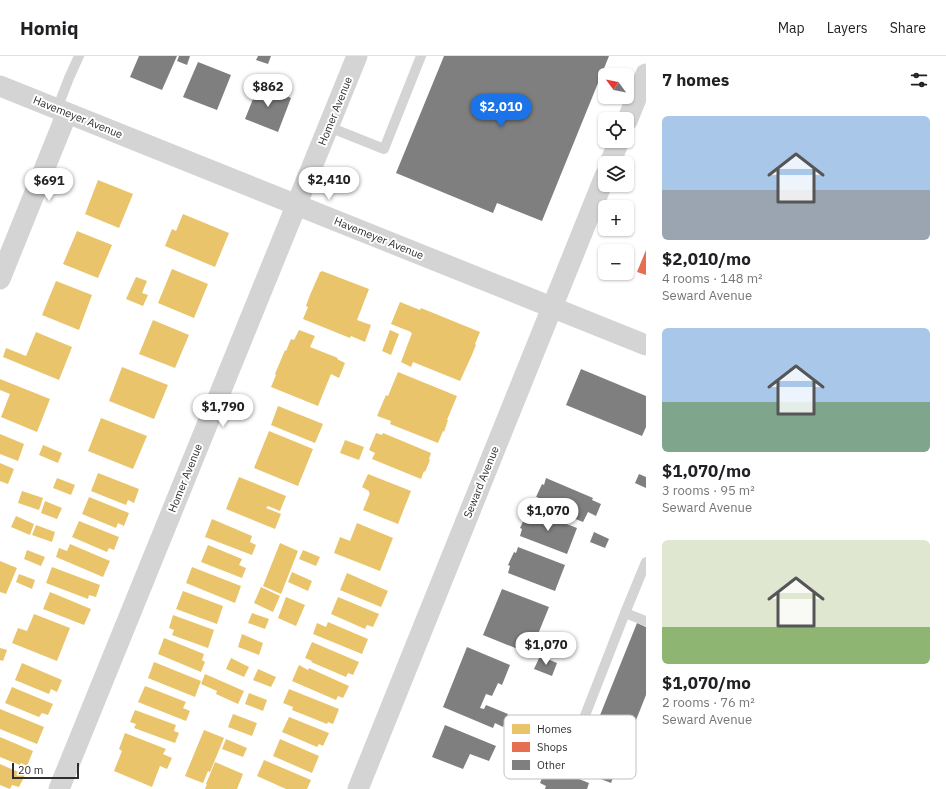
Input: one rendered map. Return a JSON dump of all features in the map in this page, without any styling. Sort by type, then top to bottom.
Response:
[{"type":"street","name":"Homer Avenue","points":[[62,788],[357,56]]},
{"type":"street","points":[[631,112],[646,74]]},
{"type":"street","name":"Havemeyer Avenue","points":[[0,86],[646,345]]},
{"type":"street","points":[[0,279],[62,111]]},
{"type":"street","name":"Seward Avenue","points":[[358,789],[599,192]]},
{"type":"lane","points":[[62,111],[69,78],[79,56]]},
{"type":"lane","points":[[329,127],[384,149],[421,56]]},
{"type":"lane","points":[[585,715],[646,562]]},
{"type":"lane","points":[[626,612],[646,621]]},
{"type":"building: Homes","points":[[98,180],[133,194],[119,228],[85,214]]},
{"type":"building: Homes","points":[[183,214],[229,233],[215,267],[165,246],[172,229],[176,231]]},
{"type":"building: Homes","points":[[77,231],[112,245],[98,278],[63,264]]},
{"type":"building: Homes","points":[[172,269],[208,284],[194,318],[158,303]]},
{"type":"building: Homes","points":[[322,271],[369,289],[357,320],[371,325],[365,342],[351,336],[350,338],[303,319],[308,307],[306,306],[310,295],[320,272]]},
{"type":"building: Homes","points":[[136,277],[147,281],[142,293],[148,295],[143,306],[126,299]]},
{"type":"building: Homes","points":[[56,281],[92,295],[79,330],[42,315]]},
{"type":"building: Homes","points":[[400,302],[420,310],[421,308],[480,332],[475,344],[476,345],[460,381],[413,362],[411,367],[401,362],[412,333],[391,324]]},
{"type":"building: Homes","points":[[153,320],[189,335],[175,368],[139,354]]},
{"type":"building: Homes","points":[[299,330],[315,336],[310,347],[338,358],[337,359],[345,363],[339,378],[331,374],[318,406],[271,387],[285,350],[286,351],[291,339],[294,340]]},
{"type":"building: Homes","points":[[390,330],[399,334],[391,355],[382,351]]},
{"type":"building: Homes","points":[[36,332],[72,347],[59,380],[3,357],[6,348],[26,356]]},
{"type":"building: Homes","points":[[122,367],[168,385],[154,419],[109,401]]},
{"type":"building: Homes","points":[[398,372],[457,396],[447,420],[444,432],[443,431],[438,443],[390,424],[391,421],[377,416],[386,395],[388,396]]},
{"type":"building: Homes","points":[[0,379],[50,399],[37,432],[1,417],[10,394],[0,390]]},
{"type":"building: Homes","points":[[278,406],[323,424],[315,443],[271,425]]},
{"type":"building: Homes","points":[[101,418],[147,436],[133,469],[88,451]]},
{"type":"building: Homes","points":[[269,431],[313,449],[298,486],[254,468]]},
{"type":"building: Homes","points":[[376,433],[382,435],[383,433],[431,453],[430,460],[421,479],[372,459],[375,453],[369,450]]},
{"type":"building: Homes","points":[[0,434],[24,444],[18,461],[0,454]]},
{"type":"building: Homes","points":[[345,440],[364,447],[359,460],[340,453]]},
{"type":"building: Homes","points":[[43,445],[62,453],[58,463],[39,455]]},
{"type":"building: Homes","points":[[0,463],[14,469],[8,484],[0,481]]},
{"type":"building: Homes","points":[[98,473],[139,489],[134,503],[128,500],[126,505],[91,491]]},
{"type":"building: Homes","points":[[368,474],[411,491],[398,524],[363,510],[370,493],[362,487]]},
{"type":"building: Homes","points":[[239,477],[286,496],[280,511],[268,506],[266,508],[281,514],[275,529],[226,509]]},
{"type":"building: Homes","points":[[57,478],[75,485],[71,495],[53,488]]},
{"type":"building: Homes","points":[[22,491],[43,498],[39,510],[18,503]]},
{"type":"building: Homes","points":[[89,497],[129,513],[124,526],[118,523],[116,528],[82,514]]},
{"type":"building: Homes","points":[[45,501],[62,508],[57,519],[41,513]]},
{"type":"building: Homes","points":[[16,516],[34,524],[30,535],[11,527]]},
{"type":"building: Homes","points":[[212,519],[252,536],[250,542],[256,545],[252,555],[205,537]]},
{"type":"building: Homes","points":[[79,521],[119,537],[114,550],[109,548],[107,552],[72,537]]},
{"type":"building: Homes","points":[[357,523],[393,538],[380,571],[334,553],[340,537],[350,541]]},
{"type":"building: Homes","points":[[36,525],[55,532],[52,542],[32,535]]},
{"type":"building: Homes","points":[[280,543],[298,551],[281,594],[263,586]]},
{"type":"building: Homes","points":[[70,544],[110,561],[103,577],[56,557],[59,548],[67,551]]},
{"type":"building: Homes","points":[[208,545],[242,559],[239,565],[246,568],[242,578],[201,562]]},
{"type":"building: Homes","points":[[27,550],[45,557],[41,566],[24,559]]},
{"type":"building: Homes","points":[[303,550],[320,557],[316,566],[299,559]]},
{"type":"building: Homes","points":[[0,561],[17,568],[6,594],[0,592]]},
{"type":"building: Homes","points":[[52,567],[100,585],[96,597],[89,595],[88,599],[46,583]]},
{"type":"building: Homes","points":[[192,567],[241,586],[235,603],[186,583]]},
{"type":"building: Homes","points":[[292,572],[312,581],[308,591],[288,582]]},
{"type":"building: Homes","points":[[347,573],[388,591],[381,607],[340,590]]},
{"type":"building: Homes","points":[[19,574],[35,580],[32,589],[16,582]]},
{"type":"building: Homes","points":[[261,587],[280,596],[273,612],[254,603]]},
{"type":"building: Homes","points":[[183,591],[223,606],[217,624],[176,609]]},
{"type":"building: Homes","points":[[50,592],[91,609],[84,625],[43,609]]},
{"type":"building: Homes","points":[[286,597],[305,605],[296,626],[278,618]]},
{"type":"building: Homes","points":[[338,597],[379,614],[373,627],[367,625],[365,629],[331,614]]},
{"type":"building: Homes","points":[[252,613],[269,619],[265,629],[248,623]]},
{"type":"building: Homes","points":[[34,614],[70,628],[57,661],[12,643],[18,628],[27,631]]},
{"type":"building: Homes","points":[[173,615],[214,630],[208,648],[172,635],[174,630],[169,628]]},
{"type":"building: Homes","points":[[328,622],[368,639],[362,654],[313,634],[317,623],[326,627]]},
{"type":"building: Homes","points":[[242,634],[263,643],[259,655],[238,647]]},
{"type":"building: Homes","points":[[164,638],[204,654],[202,660],[205,662],[201,672],[158,654]]},
{"type":"building: Homes","points":[[312,642],[359,662],[353,675],[348,673],[346,677],[305,658]]},
{"type":"building: Homes","points":[[0,648],[7,650],[3,661],[0,660]]},
{"type":"building: Homes","points":[[231,658],[249,667],[244,677],[226,669]]},
{"type":"building: Homes","points":[[154,662],[201,681],[195,697],[148,678]]},
{"type":"building: Homes","points":[[22,663],[62,680],[57,692],[51,689],[49,694],[15,680]]},
{"type":"building: Homes","points":[[299,665],[349,686],[343,698],[338,696],[336,700],[292,681]]},
{"type":"building: Homes","points":[[258,669],[276,677],[271,687],[253,680]]},
{"type":"building: Homes","points":[[205,674],[244,691],[238,704],[216,694],[217,691],[201,684]]},
{"type":"building: Homes","points":[[145,686],[186,702],[183,708],[190,711],[186,721],[138,702]]},
{"type":"building: Homes","points":[[12,687],[53,704],[48,715],[42,713],[39,717],[5,703]]},
{"type":"building: Homes","points":[[289,689],[339,709],[333,724],[328,722],[327,724],[292,710],[293,707],[283,703]]},
{"type":"building: Homes","points":[[249,693],[267,700],[263,711],[245,704]]},
{"type":"building: Homes","points":[[0,709],[44,727],[37,744],[0,729]]},
{"type":"building: Homes","points":[[135,710],[176,725],[174,731],[179,733],[175,743],[134,728],[136,724],[130,722]]},
{"type":"building: Homes","points":[[233,714],[257,723],[252,736],[228,727]]},
{"type":"building: Homes","points":[[289,717],[329,733],[323,746],[319,744],[317,747],[282,732]]},
{"type":"building: Homes","points":[[204,730],[224,738],[210,772],[208,771],[203,783],[185,776]]},
{"type":"building: Homes","points":[[125,733],[166,749],[163,754],[172,758],[167,769],[160,766],[152,787],[114,771],[122,751],[119,749]]},
{"type":"building: Homes","points":[[0,737],[33,751],[27,766],[21,763],[20,765],[0,757]]},
{"type":"building: Homes","points":[[226,739],[247,748],[243,757],[222,749]]},
{"type":"building: Homes","points":[[280,739],[319,756],[312,773],[273,756]]},
{"type":"building: Homes","points":[[264,760],[311,780],[307,789],[286,789],[257,776]]},
{"type":"building: Homes","points":[[215,762],[243,774],[237,789],[205,789]]},
{"type":"building: Homes","points":[[0,764],[25,775],[19,787],[12,785],[10,789],[0,785]]},
{"type":"building: Shops","points":[[646,250],[646,275],[637,272]]},
{"type":"building: Other","points":[[139,56],[177,56],[162,90],[130,77]]},
{"type":"building: Other","points":[[179,56],[190,56],[187,65],[177,61]]},
{"type":"building: Other","points":[[258,56],[271,56],[268,64],[256,60]]},
{"type":"building: Other","points":[[444,56],[609,56],[604,68],[598,68],[598,83],[542,221],[497,203],[493,213],[396,173]]},
{"type":"building: Other","points":[[198,62],[231,75],[217,110],[183,97]]},
{"type":"building: Other","points":[[259,84],[291,98],[278,132],[245,119]]},
{"type":"building: Other","points":[[581,369],[646,396],[646,427],[642,436],[566,405]]},
{"type":"building: Other","points":[[639,474],[646,477],[646,488],[635,483]]},
{"type":"building: Other","points":[[546,478],[593,498],[592,500],[601,504],[596,516],[588,512],[583,522],[536,503],[538,497],[536,497],[542,484],[544,485]]},
{"type":"building: Other","points":[[530,510],[577,528],[567,554],[520,536],[522,529],[520,528]]},
{"type":"building: Other","points":[[594,532],[609,539],[605,548],[590,542]]},
{"type":"building: Other","points":[[518,547],[565,565],[555,591],[508,573],[510,566],[508,565]]},
{"type":"building: Other","points":[[502,589],[549,607],[530,654],[483,635]]},
{"type":"building: Other","points":[[637,623],[646,627],[646,695],[636,720],[636,715],[600,715]]},
{"type":"building: Other","points":[[467,647],[510,665],[502,685],[498,683],[492,696],[486,694],[480,708],[484,709],[486,705],[508,714],[504,715],[503,727],[495,723],[493,728],[443,707]]},
{"type":"building: Other","points":[[540,656],[557,663],[552,676],[534,669]]},
{"type":"building: Other","points":[[445,725],[496,746],[489,761],[470,754],[463,769],[432,757]]},
{"type":"building: Other","points":[[542,779],[579,779],[589,783],[587,789],[545,789],[546,786],[540,783]]},
{"type":"building: Other","points":[[601,779],[613,779],[611,783]]}]
